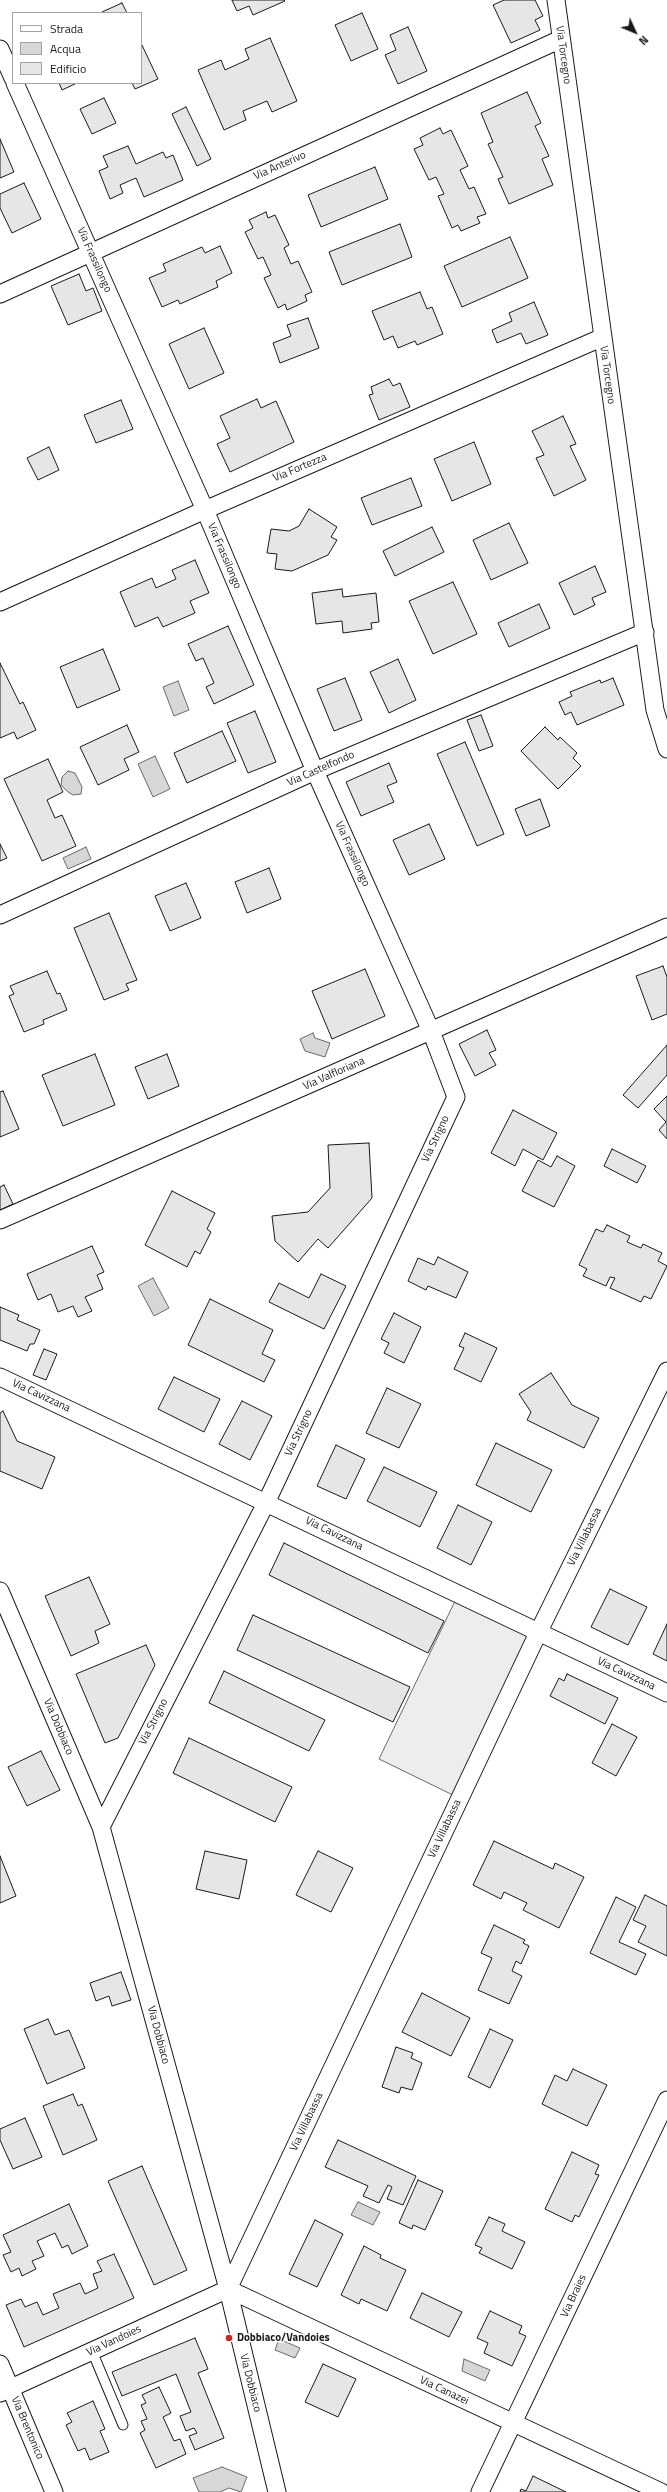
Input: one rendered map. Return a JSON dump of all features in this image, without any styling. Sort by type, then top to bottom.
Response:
[{"type":"street","name":"Via Torcegno","points":[[556,0],[601,338],[645,632],[655,710],[667,749]]},
{"type":"street","name":"Via Anterivo","points":[[0,294],[561,39]]},
{"type":"street","points":[[0,49],[12,76]]},
{"type":"street","name":"Via Frassilongo","points":[[15,84],[205,510],[315,771],[431,1031]]},
{"type":"street","name":"Via Fortezza","points":[[0,602],[205,510],[601,338]]},
{"type":"street","name":"Via Castelfondo","points":[[0,915],[315,771],[645,632]]},
{"type":"street","name":"Via Valfloriana","points":[[0,1220],[667,927]]},
{"type":"street","name":"Via Strigno","points":[[101,1827],[267,1501],[456,1097],[431,1031]]},
{"type":"street","name":"Via Villabassa","points":[[228,2289],[538,1633],[667,1371]]},
{"type":"street","name":"Via Cavizzana","points":[[0,1377],[267,1501],[538,1633],[667,1693]]},
{"type":"street","name":"Via Dobbiaco","points":[[0,1591],[101,1827],[228,2289],[277,2492]]},
{"type":"street","name":"Via Braies","points":[[480,2492],[667,2100]]},
{"type":"street","name":"Via Vandoies","points":[[5,2390],[228,2289]]},
{"type":"street","name":"Via Canazei","points":[[228,2289],[513,2424],[661,2492]]},
{"type":"street","name":"Via Brentonico","points":[[0,2364],[5,2390],[54,2492]]},
{"type":"lane","points":[[92,2351],[123,2425]]},
{"type":"shaded area","points":[[456,1599],[532,1635],[455,1796],[379,1759]]},
{"type":"water","points":[[178,681],[189,710],[174,716],[163,687]]},
{"type":"water","points":[[155,756],[170,789],[153,797],[138,764]]},
{"type":"water","points":[[68,771],[75,773],[82,787],[81,794],[73,795],[61,785],[62,777]]},
{"type":"water","points":[[86,847],[91,859],[68,869],[63,858]]},
{"type":"water","points":[[313,1033],[315,1038],[330,1043],[325,1057],[305,1051],[300,1039]]},
{"type":"water","points":[[153,1278],[169,1308],[154,1316],[138,1286]]},
{"type":"water","points":[[358,2202],[380,2212],[373,2225],[351,2215]]},
{"type":"water","points":[[279,2339],[300,2348],[295,2358],[275,2350]]},
{"type":"water","points":[[464,2359],[490,2370],[485,2381],[462,2371]]},
{"type":"water","points":[[222,2467],[247,2477],[241,2492],[229,2488],[220,2492],[199,2492],[193,2478]]},
{"type":"building","points":[[232,0],[285,1],[253,15],[249,6],[237,11]]},
{"type":"building","points":[[504,0],[535,0],[543,16],[535,20],[540,30],[511,43],[493,5]]},
{"type":"building","points":[[122,3],[126,12],[102,12]]},
{"type":"building","points":[[362,13],[378,49],[351,61],[335,25]]},
{"type":"building","points":[[408,27],[427,71],[398,84],[385,55],[396,50],[390,35]]},
{"type":"building","points":[[270,38],[297,101],[272,112],[267,101],[243,111],[246,120],[224,130],[198,70],[221,60],[225,70],[249,59],[245,49]]},
{"type":"building","points":[[142,45],[158,79],[135,89],[132,84],[142,84]]},
{"type":"building","points":[[59,84],[75,84],[62,90]]},
{"type":"building","points":[[527,92],[541,123],[535,126],[549,156],[542,159],[553,185],[509,204],[498,179],[503,177],[488,144],[493,142],[481,113]]},
{"type":"building","points":[[104,98],[116,123],[92,134],[80,109]]},
{"type":"building","points":[[186,107],[211,159],[197,166],[172,114]]},
{"type":"building","points":[[440,128],[443,134],[451,130],[468,166],[460,170],[469,189],[474,187],[486,214],[477,217],[480,223],[461,231],[458,225],[452,228],[438,196],[444,194],[436,177],[429,180],[414,149],[423,145],[420,138]]},
{"type":"building","points":[[0,139],[14,172],[0,178]]},
{"type":"building","points":[[128,146],[136,164],[163,152],[166,158],[173,155],[183,180],[144,197],[136,178],[120,185],[123,193],[110,199],[99,171],[108,167],[103,156]]},
{"type":"building","points":[[375,167],[388,199],[321,227],[308,195]]},
{"type":"building","points":[[24,183],[41,219],[12,233],[0,208],[0,194]]},
{"type":"building","points":[[266,212],[268,218],[275,215],[289,245],[284,248],[291,264],[298,261],[312,292],[305,295],[307,301],[287,310],[285,304],[278,308],[264,278],[271,275],[263,257],[258,259],[245,232],[253,228],[249,220]]},
{"type":"building","points":[[400,224],[412,257],[342,285],[329,252]]},
{"type":"building","points":[[510,237],[528,278],[462,307],[444,266]]},
{"type":"building","points":[[220,246],[232,273],[216,281],[218,287],[180,304],[178,300],[162,307],[149,278],[166,271],[163,264],[202,247],[205,253]]},
{"type":"building","points":[[79,274],[86,291],[93,288],[102,311],[68,325],[51,286]]},
{"type":"building","points":[[420,292],[427,309],[432,307],[443,334],[417,345],[415,341],[398,348],[393,336],[384,340],[372,311]]},
{"type":"building","points":[[534,302],[548,335],[526,344],[521,333],[497,343],[492,330],[512,321],[509,313]]},
{"type":"building","points":[[308,318],[319,348],[280,363],[273,343],[291,336],[287,325]]},
{"type":"building","points":[[204,328],[224,373],[189,389],[169,344]]},
{"type":"building","points":[[389,379],[393,386],[400,383],[410,407],[379,420],[369,395],[373,394],[371,387]]},
{"type":"building","points":[[257,399],[261,408],[276,401],[294,442],[230,472],[217,444],[230,438],[220,416]]},
{"type":"building","points":[[121,400],[133,429],[96,443],[84,415]]},
{"type":"building","points":[[563,416],[576,444],[570,446],[586,480],[554,496],[536,458],[544,455],[532,431]]},
{"type":"building","points":[[474,442],[491,484],[452,501],[434,459]]},
{"type":"building","points":[[49,447],[59,470],[38,480],[27,458]]},
{"type":"building","points":[[411,478],[422,506],[372,525],[361,498]]},
{"type":"building","points":[[309,509],[337,527],[331,537],[337,540],[328,555],[292,571],[275,569],[277,554],[267,553],[271,529],[289,531],[299,526]]},
{"type":"building","points":[[509,523],[528,563],[491,580],[473,540]]},
{"type":"building","points":[[432,527],[444,552],[395,576],[383,551]]},
{"type":"building","points":[[195,560],[209,593],[190,601],[195,613],[163,627],[158,617],[135,627],[120,592],[152,578],[156,588],[176,579],[172,570]]},
{"type":"building","points":[[595,566],[606,592],[592,598],[595,605],[574,615],[559,583]]},
{"type":"building","points":[[453,582],[477,634],[433,654],[409,601]]},
{"type":"building","points":[[342,589],[343,597],[376,593],[379,622],[371,623],[372,629],[343,633],[342,621],[316,624],[312,593]]},
{"type":"building","points":[[539,604],[550,628],[509,647],[498,623]]},
{"type":"building","points":[[228,626],[254,685],[214,704],[206,687],[214,683],[203,658],[196,661],[188,644]]},
{"type":"building","points":[[103,649],[120,690],[77,708],[60,667]]},
{"type":"building","points":[[398,659],[416,700],[389,713],[370,672]]},
{"type":"building","points":[[0,663],[20,704],[23,702],[36,730],[17,739],[14,732],[0,738]]},
{"type":"building","points":[[345,678],[362,720],[334,731],[317,689]]},
{"type":"building","points":[[613,678],[624,705],[577,725],[571,712],[565,715],[559,702],[572,696],[570,692],[600,680],[601,683]]},
{"type":"building","points":[[255,711],[276,762],[248,773],[227,723]]},
{"type":"building","points":[[481,715],[493,746],[479,751],[467,720]]},
{"type":"building","points":[[127,725],[139,752],[124,759],[129,770],[98,785],[80,747]]},
{"type":"building","points":[[545,727],[558,740],[560,737],[577,753],[573,758],[581,766],[558,789],[521,751]]},
{"type":"building","points":[[222,731],[236,761],[187,783],[174,753]]},
{"type":"building","points":[[465,742],[504,834],[477,846],[437,754]]},
{"type":"building","points":[[48,759],[63,792],[47,800],[55,818],[62,815],[76,846],[42,861],[4,779]]},
{"type":"building","points":[[389,763],[397,782],[387,786],[394,802],[361,816],[346,782]]},
{"type":"building","points":[[540,799],[550,826],[526,836],[515,809]]},
{"type":"building","points":[[429,824],[445,859],[409,875],[393,840]]},
{"type":"building","points":[[0,844],[7,858],[0,861]]},
{"type":"building","points":[[269,868],[281,899],[247,913],[235,882]]},
{"type":"building","points":[[186,883],[201,918],[170,931],[155,896]]},
{"type":"building","points":[[109,913],[137,980],[126,984],[129,990],[104,1000],[74,928]]},
{"type":"building","points":[[663,966],[667,977],[667,1014],[652,1020],[636,976]]},
{"type":"building","points":[[365,969],[385,1016],[332,1039],[312,991]]},
{"type":"building","points":[[47,971],[57,994],[60,993],[67,1010],[43,1020],[44,1024],[24,1032],[9,996],[14,994],[10,986]]},
{"type":"building","points":[[487,1030],[496,1050],[489,1053],[496,1065],[475,1076],[459,1044]]},
{"type":"building","points":[[667,1045],[667,1075],[638,1108],[623,1095]]},
{"type":"building","points":[[95,1054],[115,1105],[63,1126],[42,1075]]},
{"type":"building","points":[[167,1054],[179,1086],[148,1099],[135,1067]]},
{"type":"building","points":[[3,1091],[19,1129],[0,1137],[0,1092]]},
{"type":"building","points":[[667,1096],[667,1139],[659,1130],[666,1122],[654,1109]]},
{"type":"building","points":[[513,1110],[557,1133],[543,1160],[523,1149],[515,1166],[491,1153]]},
{"type":"building","points":[[369,1143],[372,1198],[328,1248],[318,1239],[298,1262],[275,1241],[272,1216],[308,1212],[330,1188],[328,1145]]},
{"type":"building","points":[[612,1149],[646,1166],[637,1183],[604,1166]]},
{"type":"building","points":[[557,1156],[575,1166],[554,1207],[522,1191],[538,1160],[551,1167]]},
{"type":"building","points":[[4,1185],[13,1204],[0,1210],[0,1187]]},
{"type":"building","points":[[172,1191],[215,1213],[207,1229],[211,1232],[200,1254],[195,1251],[187,1267],[145,1245]]},
{"type":"building","points":[[607,1225],[630,1236],[627,1242],[641,1248],[643,1244],[662,1253],[658,1261],[667,1266],[651,1299],[644,1296],[641,1302],[610,1288],[615,1278],[610,1277],[606,1286],[583,1276],[587,1269],[579,1265],[596,1229],[603,1232]]},
{"type":"building","points":[[92,1246],[104,1272],[97,1275],[103,1289],[85,1297],[92,1311],[78,1317],[73,1306],[58,1312],[51,1294],[38,1300],[27,1274]]},
{"type":"building","points":[[438,1257],[468,1272],[456,1298],[428,1286],[426,1290],[408,1281],[418,1258],[434,1265]]},
{"type":"building","points":[[321,1274],[346,1286],[324,1329],[269,1302],[279,1283],[309,1298]]},
{"type":"building","points":[[210,1299],[273,1330],[262,1354],[275,1360],[264,1382],[188,1345]]},
{"type":"building","points":[[0,1307],[19,1315],[17,1320],[40,1330],[34,1344],[30,1344],[27,1351],[0,1340]]},
{"type":"building","points":[[394,1313],[421,1327],[404,1363],[384,1353],[389,1343],[381,1339]]},
{"type":"building","points":[[465,1333],[497,1348],[481,1382],[454,1369],[464,1348],[459,1346]]},
{"type":"building","points":[[44,1349],[57,1354],[46,1380],[33,1375]]},
{"type":"building","points":[[551,1373],[572,1405],[599,1418],[584,1448],[527,1420],[531,1412],[519,1394]]},
{"type":"building","points":[[174,1377],[220,1399],[204,1432],[158,1409]]},
{"type":"building","points":[[387,1388],[421,1404],[399,1448],[366,1433]]},
{"type":"building","points":[[242,1401],[272,1416],[250,1460],[219,1444]]},
{"type":"building","points":[[3,1411],[17,1441],[55,1457],[42,1489],[0,1471],[0,1413]]},
{"type":"building","points":[[496,1443],[552,1470],[531,1512],[476,1485]]},
{"type":"building","points":[[336,1445],[365,1459],[346,1499],[317,1486]]},
{"type":"building","points":[[384,1467],[437,1492],[420,1527],[367,1501]]},
{"type":"building","points":[[458,1505],[492,1522],[471,1565],[437,1548]]},
{"type":"building","points":[[284,1543],[444,1621],[428,1653],[269,1575]]},
{"type":"building","points":[[89,1577],[110,1624],[95,1631],[99,1643],[71,1656],[45,1596]]},
{"type":"building","points":[[610,1589],[647,1607],[628,1645],[591,1627]]},
{"type":"building","points":[[253,1615],[410,1687],[393,1722],[237,1650]]},
{"type":"building","points":[[667,1624],[667,1661],[653,1654]]},
{"type":"building","points":[[146,1645],[155,1665],[118,1738],[105,1743],[76,1674]]},
{"type":"building","points":[[224,1671],[325,1720],[309,1751],[209,1703]]},
{"type":"building","points":[[567,1674],[618,1698],[605,1724],[550,1696],[559,1678],[564,1681]]},
{"type":"building","points":[[612,1724],[637,1737],[616,1776],[592,1763]]},
{"type":"building","points":[[189,1738],[292,1787],[275,1822],[173,1773]]},
{"type":"building","points":[[41,1751],[60,1790],[27,1806],[8,1767]]},
{"type":"building","points":[[494,1841],[553,1869],[555,1863],[584,1877],[559,1928],[523,1910],[527,1903],[504,1892],[501,1899],[473,1885]]},
{"type":"building","points":[[205,1851],[247,1860],[239,1899],[196,1889]]},
{"type":"building","points":[[318,1851],[353,1868],[331,1912],[296,1895]]},
{"type":"building","points":[[0,1856],[16,1896],[0,1903]]},
{"type":"building","points":[[645,1895],[667,1906],[667,1956],[638,1942],[646,1926],[633,1920]]},
{"type":"building","points":[[616,1897],[636,1907],[619,1942],[646,1954],[636,1975],[590,1953]]},
{"type":"building","points":[[494,1925],[525,1940],[523,1943],[529,1946],[521,1964],[516,1961],[512,1971],[522,1976],[509,2004],[478,1990],[492,1958],[481,1953]]},
{"type":"building","points":[[121,1972],[131,2000],[112,2006],[109,1996],[96,2001],[90,1983]]},
{"type":"building","points":[[422,1993],[470,2018],[451,2056],[402,2032]]},
{"type":"building","points":[[48,2019],[55,2035],[69,2030],[85,2068],[47,2084],[24,2029]]},
{"type":"building","points":[[490,2029],[513,2040],[490,2088],[468,2077]]},
{"type":"building","points":[[396,2047],[413,2053],[411,2058],[422,2063],[412,2090],[401,2087],[399,2093],[382,2087]]},
{"type":"building","points":[[573,2069],[607,2085],[587,2126],[542,2104],[555,2075],[567,2081]]},
{"type":"building","points":[[73,2094],[78,2106],[82,2104],[97,2140],[63,2155],[43,2106]]},
{"type":"building","points":[[25,2118],[42,2157],[13,2169],[0,2140],[0,2129]]},
{"type":"building","points":[[338,2140],[416,2176],[403,2205],[387,2199],[392,2187],[388,2185],[379,2203],[363,2196],[368,2186],[325,2167]]},
{"type":"building","points":[[572,2152],[599,2165],[595,2174],[599,2175],[579,2217],[575,2215],[572,2222],[545,2209]]},
{"type":"building","points":[[142,2166],[187,2270],[154,2285],[108,2181]]},
{"type":"building","points":[[418,2180],[443,2191],[425,2230],[413,2225],[412,2229],[399,2223]]},
{"type":"building","points":[[69,2204],[88,2246],[72,2254],[68,2245],[62,2248],[55,2233],[37,2241],[44,2256],[32,2261],[36,2269],[22,2276],[19,2268],[11,2272],[3,2255],[11,2252],[3,2235]]},
{"type":"building","points":[[489,2217],[505,2224],[502,2231],[525,2242],[512,2269],[479,2253],[482,2248],[475,2245]]},
{"type":"building","points":[[315,2220],[343,2234],[317,2287],[289,2274]]},
{"type":"building","points":[[364,2246],[381,2255],[380,2258],[406,2270],[387,2311],[361,2299],[359,2304],[341,2295]]},
{"type":"building","points":[[114,2254],[134,2298],[24,2347],[6,2305],[21,2299],[25,2307],[37,2302],[43,2315],[59,2308],[53,2294],[80,2283],[85,2294],[98,2288],[93,2274],[102,2271],[97,2261]]},
{"type":"building","points":[[422,2293],[462,2312],[449,2337],[410,2318]]},
{"type":"building","points":[[490,2311],[522,2326],[519,2333],[526,2336],[512,2366],[484,2353],[488,2343],[477,2338]]},
{"type":"building","points":[[195,2338],[208,2369],[198,2373],[224,2438],[195,2450],[189,2436],[197,2433],[194,2428],[186,2431],[180,2416],[191,2412],[176,2374],[122,2396],[112,2372]]},
{"type":"building","points":[[323,2364],[356,2379],[338,2417],[305,2402]]},
{"type":"building","points":[[159,2387],[171,2413],[163,2417],[174,2441],[180,2439],[186,2454],[156,2468],[140,2433],[145,2430],[141,2421],[147,2419],[141,2405],[146,2403],[142,2395]]},
{"type":"building","points":[[93,2401],[105,2429],[100,2431],[109,2452],[90,2460],[85,2448],[78,2451],[66,2425],[72,2422],[67,2413]]},
{"type":"building","points":[[533,2476],[566,2492],[520,2492],[521,2489],[526,2491]]},
{"type":"place","name":"Dobbiaco/Vandoies","points":[[229,2338]]}]
